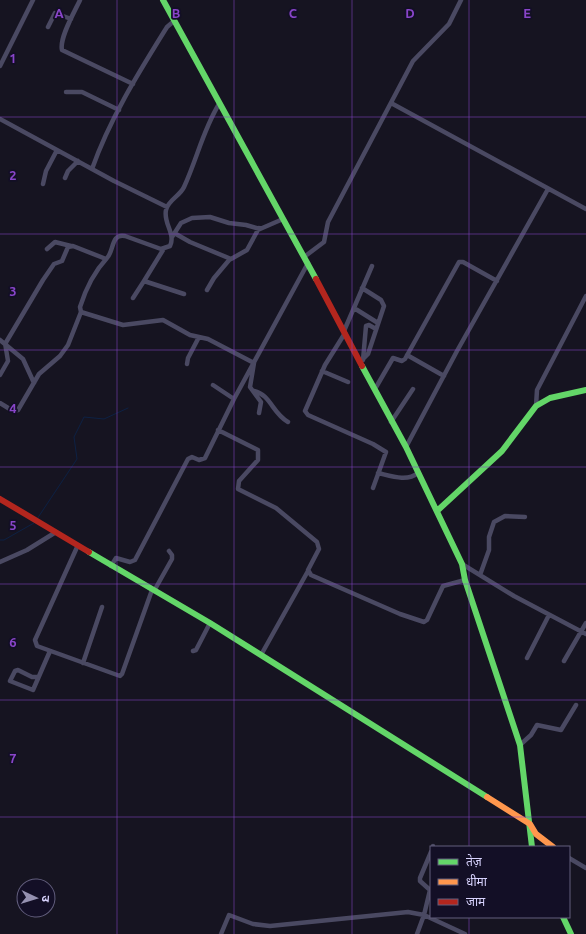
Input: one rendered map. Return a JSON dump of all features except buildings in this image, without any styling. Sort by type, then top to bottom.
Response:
[{"type":"street","points":[[0,66],[33,0]]},
{"type":"street","points":[[80,0],[71,19],[61,47],[62,50],[133,84]]},
{"type":"street","points":[[163,0],[361,361],[391,422],[406,447],[462,564],[465,580],[520,745],[532,846]]},
{"type":"street","points":[[111,566],[116,558],[130,562],[135,560],[188,459],[192,457],[200,460],[205,458],[234,398],[254,363],[306,260],[324,242],[328,222],[415,57],[449,24],[461,0]]},
{"type":"street","points":[[48,27],[55,13],[71,19]]},
{"type":"street","points":[[92,169],[104,137],[133,84],[167,27],[174,21]]},
{"type":"street","points":[[66,92],[82,92],[119,110]]},
{"type":"street","points":[[391,103],[586,209]]},
{"type":"street","points":[[219,104],[208,123],[184,188],[167,207],[166,219],[174,235],[230,259]]},
{"type":"street","points":[[0,119],[92,169],[167,207]]},
{"type":"street","points":[[42,184],[46,171],[58,150]]},
{"type":"street","points":[[65,178],[68,171],[78,161]]},
{"type":"street","points":[[406,447],[548,189]]},
{"type":"street","points":[[133,298],[163,250],[170,246],[178,226],[184,221],[206,216],[232,224],[265,228],[283,219]]},
{"type":"street","points":[[208,290],[215,276],[230,259],[247,250],[259,228]]},
{"type":"street","points":[[0,403],[12,411],[18,410],[39,374],[60,356],[68,345],[81,312],[81,304],[92,277],[111,251],[114,241],[120,235],[163,250]]},
{"type":"street","points":[[47,249],[55,242],[71,246],[106,259]]},
{"type":"street","points":[[0,375],[8,361],[3,342],[42,280],[54,264],[61,262],[68,248],[71,246]]},
{"type":"street","points":[[375,389],[393,358],[404,361],[459,262],[463,262],[497,281]]},
{"type":"street","points":[[372,266],[344,332],[322,371],[306,406],[305,412],[308,415],[384,450],[386,456],[373,488]]},
{"type":"street","points":[[144,281],[184,294]]},
{"type":"street","points":[[361,361],[368,354],[384,306],[383,302],[362,288]]},
{"type":"street","points":[[536,406],[537,390],[586,296]]},
{"type":"street","points":[[354,308],[377,326]]},
{"type":"street","points":[[81,312],[123,325],[162,320],[190,335],[208,339],[254,363]]},
{"type":"street","points":[[361,361],[366,326],[377,326]]},
{"type":"street","points":[[187,364],[188,358],[199,337]]},
{"type":"street","points":[[3,342],[23,359],[34,383]]},
{"type":"street","points":[[407,356],[444,376]]},
{"type":"street","points":[[254,363],[250,387],[261,402],[258,413]]},
{"type":"street","points":[[322,371],[348,382]]},
{"type":"street","points":[[213,385],[234,398]]},
{"type":"street","points":[[391,422],[412,388]]},
{"type":"street","points":[[437,511],[502,451],[536,406],[550,398],[586,390]]},
{"type":"street","points":[[254,391],[266,397],[275,412],[288,422]]},
{"type":"street","points":[[218,430],[255,448],[259,454],[257,462],[239,481],[238,489],[276,508],[317,542],[319,548],[308,571],[261,655]]},
{"type":"street","points":[[378,473],[401,478],[411,477],[418,473]]},
{"type":"street","points":[[0,499],[153,591],[210,623],[530,824],[536,834],[552,846]]},
{"type":"street","points":[[480,575],[489,550],[489,537],[494,522],[505,516],[525,517]]},
{"type":"street","points":[[0,562],[27,550],[56,532]]},
{"type":"street","points":[[78,546],[35,640],[37,646],[117,676],[121,675],[153,591],[172,559],[172,555],[169,551]]},
{"type":"street","points":[[462,564],[549,615],[584,633]]},
{"type":"street","points":[[308,571],[312,575],[340,588],[400,614],[424,622],[428,620],[443,586],[465,580]]},
{"type":"street","points":[[83,663],[102,606]]},
{"type":"street","points":[[527,658],[549,615]]},
{"type":"street","points":[[193,651],[196,650],[210,623]]},
{"type":"street","points":[[564,661],[584,633],[586,624]]},
{"type":"street","points":[[38,677],[32,677],[18,670],[15,671],[10,681],[33,690],[50,651]]},
{"type":"street","points":[[520,745],[531,735],[537,725],[561,730],[576,705]]},
{"type":"street","points":[[417,934],[424,915],[430,890],[420,880],[430,855]]},
{"type":"street","points":[[570,859],[586,868]]},
{"type":"street","points":[[221,934],[229,915],[253,924],[270,926],[396,913],[424,915],[430,918]]},
{"type":"street","points":[[430,918],[464,934]]},
{"type":"street","points":[[563,918],[571,934]]},
{"type":"waterway","points":[[37,519],[77,459],[74,437],[84,417],[104,419],[128,408]]},
{"type":"waterway","points":[[0,540],[4,540],[34,523]]},
{"type":"traffic: fast","points":[[163,0],[316,279]]},
{"type":"traffic: fast","points":[[362,366],[406,447],[462,564],[465,580],[520,745],[532,846]]},
{"type":"traffic: fast","points":[[437,511],[502,451],[536,406],[550,398],[586,390]]},
{"type":"traffic: fast","points":[[89,552],[210,623],[487,797]]},
{"type":"traffic: fast","points":[[563,918],[571,934]]},
{"type":"traffic: slow","points":[[487,797],[530,824],[536,834],[552,846]]},
{"type":"traffic: jam","points":[[316,279],[362,366]]},
{"type":"traffic: jam","points":[[0,499],[89,552]]}]
